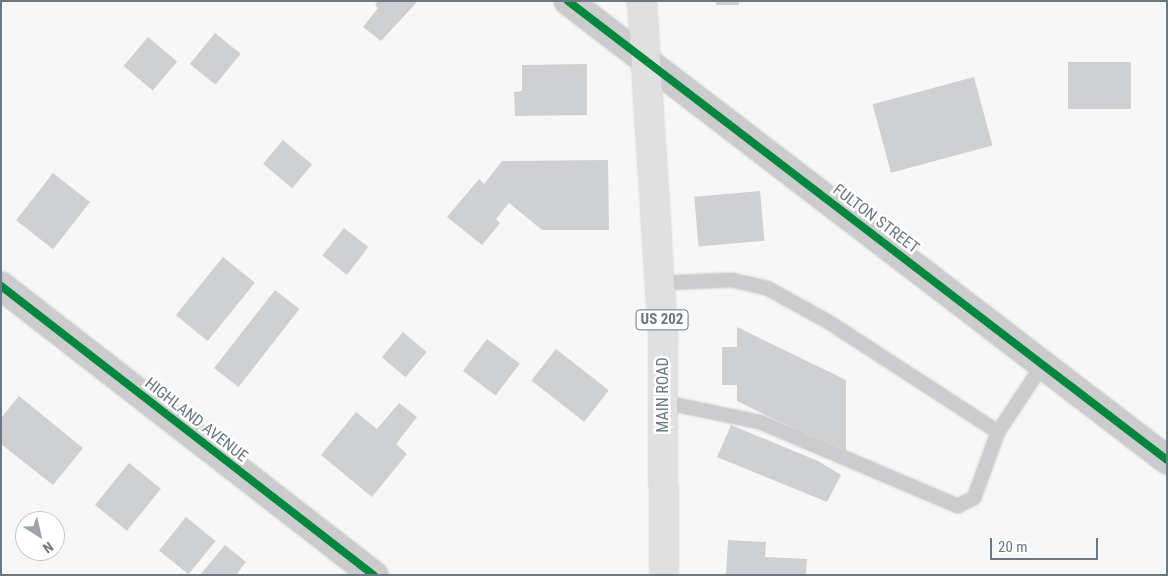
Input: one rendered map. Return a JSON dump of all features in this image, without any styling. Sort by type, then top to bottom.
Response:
[{"type":"main road","name":"US 202","points":[[642,1],[648,65]]},
{"type":"main road","name":"MAIN ROAD","points":[[648,65],[660,283],[664,575]]},
{"type":"street","name":"FULTON STREET","points":[[568,1],[648,65],[1167,460]]},
{"type":"street","name":"HIGHLAND AVENUE","points":[[1,286],[374,575]]},
{"type":"lane","points":[[660,283],[732,280],[767,288],[827,321],[998,432]]},
{"type":"lane","points":[[663,402],[760,422],[958,506],[974,498],[998,432],[1043,364]]},
{"type":"building","points":[[378,1],[418,1],[381,41],[363,27],[378,8],[375,5]]},
{"type":"building","points":[[716,1],[739,1],[739,5],[716,5]]},
{"type":"building","points":[[215,33],[241,54],[215,85],[190,64]]},
{"type":"building","points":[[148,37],[177,61],[153,91],[124,66]]},
{"type":"building","points":[[1068,62],[1131,62],[1131,109],[1068,109]]},
{"type":"building","points":[[587,64],[587,115],[515,116],[514,92],[522,91],[522,65]]},
{"type":"building","points":[[974,77],[992,146],[891,173],[873,104]]},
{"type":"building","points":[[283,140],[312,164],[292,188],[263,164]]},
{"type":"building","points":[[608,160],[609,230],[542,230],[509,203],[496,219],[500,223],[482,245],[447,217],[479,179],[484,184],[502,161]]},
{"type":"building","points":[[53,173],[90,202],[53,249],[16,220]]},
{"type":"building","points":[[760,191],[764,241],[699,247],[694,197]]},
{"type":"building","points":[[344,228],[368,247],[347,275],[322,256]]},
{"type":"building","points":[[223,257],[255,283],[208,341],[176,315]]},
{"type":"building","points":[[275,290],[299,309],[238,387],[214,368]]},
{"type":"building","points":[[737,327],[846,380],[846,454],[737,401],[737,385],[722,385],[722,347],[737,347]]},
{"type":"building","points":[[403,332],[427,352],[406,377],[382,357]]},
{"type":"building","points":[[487,339],[520,364],[496,396],[463,371]]},
{"type":"building","points":[[556,349],[609,390],[584,422],[531,381]]},
{"type":"building","points":[[19,396],[83,448],[53,485],[1,444],[1,418]]},
{"type":"building","points":[[399,403],[417,417],[396,444],[407,454],[372,497],[321,455],[356,412],[377,429]]},
{"type":"building","points":[[731,425],[818,461],[841,475],[827,502],[717,457]]},
{"type":"building","points":[[129,463],[161,489],[127,531],[95,505]]},
{"type":"building","points":[[186,517],[216,541],[188,574],[159,550]]},
{"type":"building","points":[[728,540],[766,542],[765,557],[807,559],[806,575],[726,575]]},
{"type":"building","points":[[225,545],[246,562],[236,575],[200,575]]},
{"type":"cycle path","points":[[568,1],[1167,460]]},
{"type":"cycle path","points":[[1,286],[374,575]]}]
